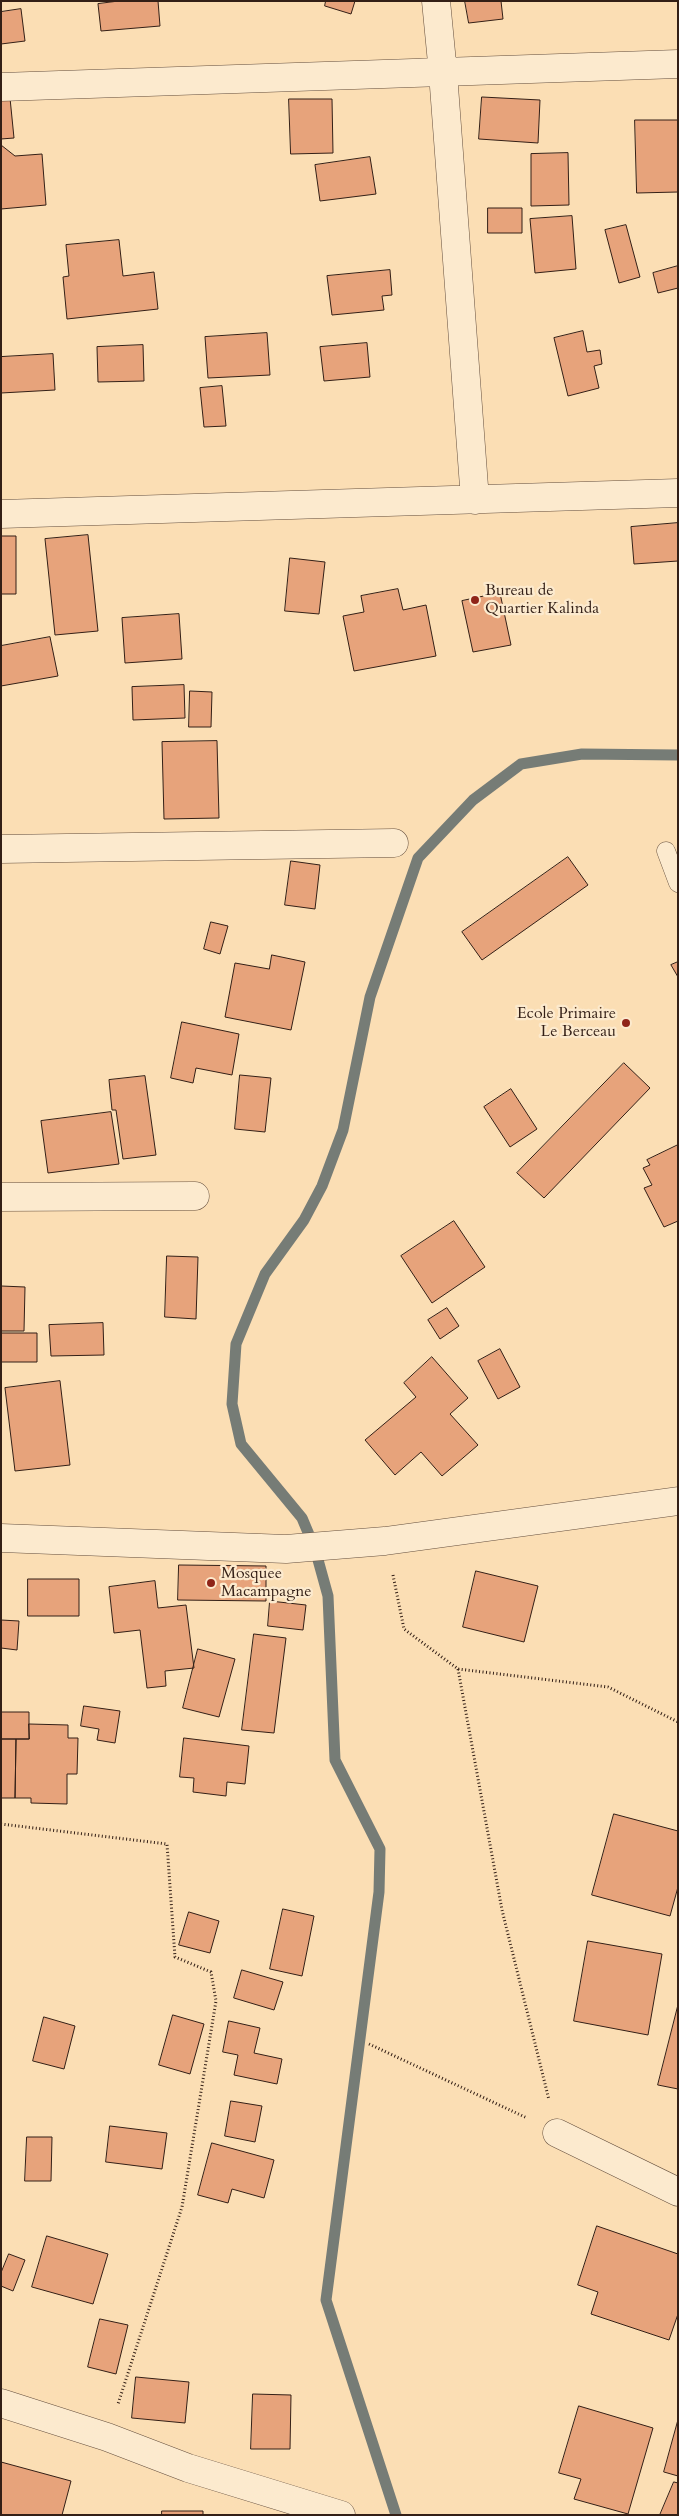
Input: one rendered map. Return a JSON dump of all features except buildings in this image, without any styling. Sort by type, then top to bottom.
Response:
[{"type":"street","points":[[436,1],[475,500]]},
{"type":"street","points":[[1,88],[678,64]]},
{"type":"street","points":[[1,514],[678,493]]},
{"type":"street","points":[[1,849],[394,843]]},
{"type":"street","points":[[1,1197],[195,1196]]},
{"type":"street","points":[[1,1538],[286,1549],[386,1541],[678,1501]]},
{"type":"street","points":[[557,2132],[678,2192]]},
{"type":"street","points":[[1,2403],[107,2437],[188,2468],[341,2515]]},
{"type":"lane","points":[[666,851],[678,883]]},
{"type":"path","points":[[386,1541],[404,1629],[458,1669],[608,1687],[678,1722]]},
{"type":"path","points":[[458,1669],[502,1910],[557,2132]]},
{"type":"path","points":[[1,1824],[167,1844],[174,1957],[211,1972],[216,2001],[182,2207],[107,2437]]},
{"type":"path","points":[[369,2044],[557,2132]]},
{"type":"waterway","points":[[396,2515],[326,2300],[379,1892],[380,1849],[335,1760],[328,1596],[315,1549],[302,1518],[241,1444],[232,1404],[236,1344],[265,1274],[304,1220],[322,1186],[343,1130],[370,997],[418,858],[473,800],[521,764],[582,754],[678,755]]},
{"type":"place","name":"Bureau de Quartier Kalinda","points":[[475,600]]},
{"type":"place","name":"Ecole Primaire Le Berceau","points":[[626,1023]]},
{"type":"place","name":"Mosquee Macampagne","points":[[211,1583]]}]
